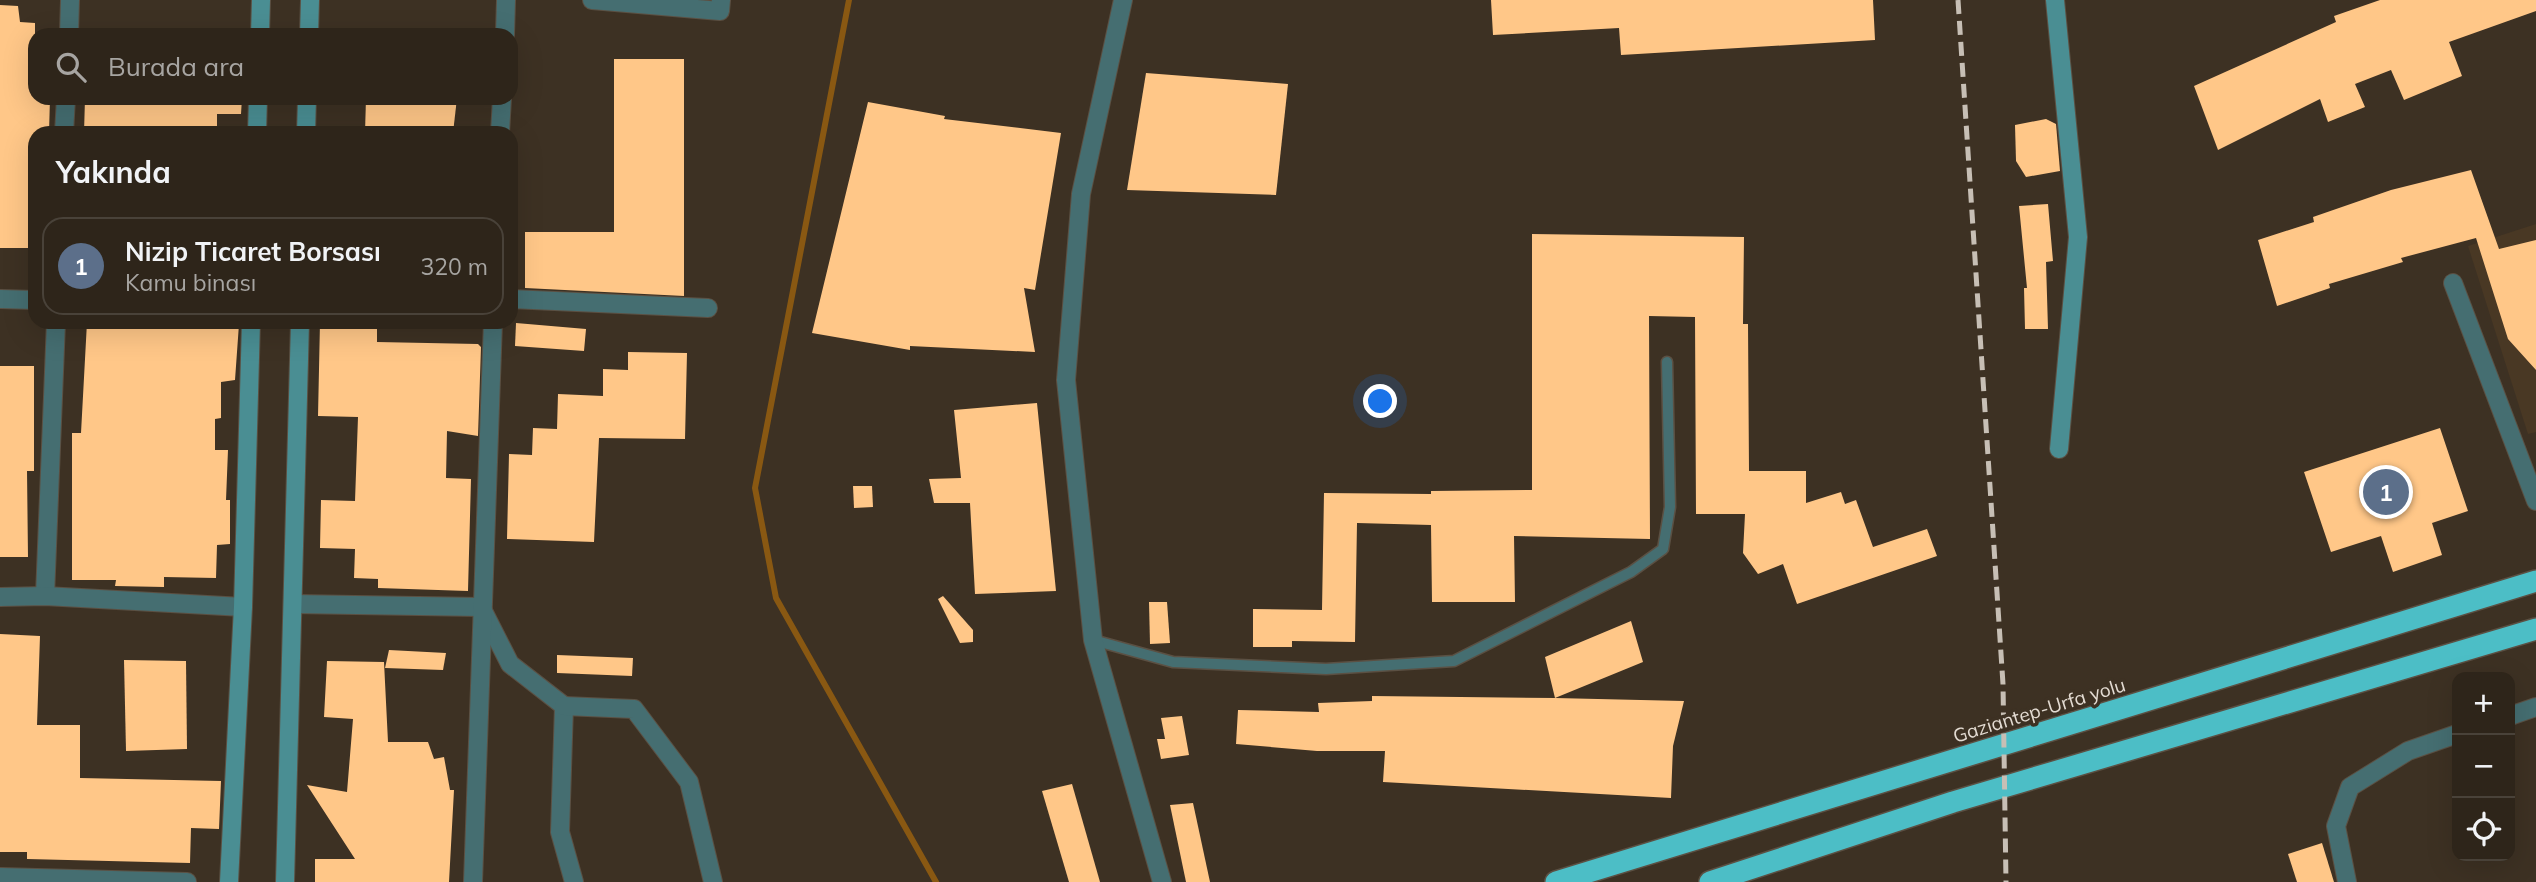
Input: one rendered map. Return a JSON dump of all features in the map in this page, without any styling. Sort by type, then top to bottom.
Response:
[{"type":"highway","name":"Gaziantep-Urfa yolu","points":[[1556,882],[2536,581]]},
{"type":"highway","points":[[1710,882],[1953,802],[2536,629]]},
{"type":"main road","points":[[260,28],[261,0]]},
{"type":"main road","points":[[309,28],[310,0]]},
{"type":"main road","points":[[2055,0],[2078,237],[2059,449]]},
{"type":"main road","points":[[257,126],[258,105]]},
{"type":"main road","points":[[306,126],[307,105]]},
{"type":"main road","points":[[229,882],[243,607],[251,329]]},
{"type":"main road","points":[[285,882],[300,329]]},
{"type":"street","points":[[69,28],[70,0]]},
{"type":"street","points":[[505,28],[506,0]]},
{"type":"street","points":[[592,0],[720,11],[721,0]]},
{"type":"street","points":[[1123,0],[1081,194],[1066,380],[1093,640],[1162,882]]},
{"type":"street","points":[[64,126],[66,105]]},
{"type":"street","points":[[500,126],[502,105]]},
{"type":"street","points":[[2453,283],[2536,501]]},
{"type":"street","points":[[0,299],[28,300]]},
{"type":"street","points":[[518,299],[708,308]]},
{"type":"street","points":[[45,596],[56,329]]},
{"type":"street","points":[[473,882],[492,329]]},
{"type":"street","points":[[0,597],[45,596],[243,607]]},
{"type":"street","points":[[293,604],[481,607]]},
{"type":"street","points":[[481,607],[510,664],[564,706],[634,709],[690,782],[713,882]]},
{"type":"street","points":[[564,706],[560,832],[574,882]]},
{"type":"street","points":[[2515,714],[2536,706]]},
{"type":"street","points":[[2347,882],[2336,826],[2350,787],[2408,751],[2454,735]]},
{"type":"street","points":[[0,877],[187,882]]},
{"type":"lane","points":[[1093,640],[1173,662],[1326,669],[1454,661],[1631,572],[1663,549],[1670,507],[1667,362]]},
{"type":"shaded area","points":[[2536,224],[2536,432],[2528,434],[2468,246]]},
{"type":"building","points":[[1491,0],[1873,0],[1875,40],[1621,55],[1619,28],[1493,35]]},
{"type":"building","points":[[2380,0],[2536,0],[2536,11],[2449,42],[2462,76],[2404,100],[2391,70],[2355,84],[2365,107],[2328,122],[2320,99],[2218,150],[2194,86],[2336,22],[2334,16]]},
{"type":"building","points":[[0,5],[18,6],[20,22],[35,23],[35,28],[28,28],[28,105],[50,105],[49,126],[28,126],[28,248],[0,248]]},
{"type":"building","points":[[614,59],[684,59],[684,296],[525,288],[525,232],[614,232]]},
{"type":"building","points":[[1146,73],[1288,84],[1276,195],[1127,190]]},
{"type":"building","points":[[868,102],[945,116],[944,119],[1061,133],[1035,290],[1024,288],[1035,352],[910,346],[910,350],[812,333]]},
{"type":"building","points":[[85,105],[242,105],[241,114],[217,114],[217,126],[84,126]]},
{"type":"building","points":[[366,105],[456,105],[454,126],[365,126]]},
{"type":"building","points":[[2046,119],[2056,124],[2060,171],[2026,177],[2016,161],[2015,125]]},
{"type":"building","points":[[2471,170],[2499,249],[2536,240],[2536,370],[2508,339],[2476,238],[2401,258],[2403,262],[2329,284],[2330,288],[2277,306],[2258,240],[2314,222],[2313,217],[2391,190]]},
{"type":"building","points":[[2048,204],[2053,261],[2046,262],[2048,329],[2025,329],[2024,288],[2027,288],[2019,206]]},
{"type":"building","points":[[1532,234],[1744,237],[1743,324],[1748,324],[1749,471],[1806,471],[1806,503],[1841,492],[1845,504],[1856,500],[1873,547],[1927,529],[1937,556],[1797,604],[1783,564],[1758,574],[1743,553],[1745,514],[1696,514],[1695,317],[1649,316],[1650,539],[1514,536],[1515,602],[1432,602],[1431,525],[1357,523],[1355,642],[1292,641],[1292,647],[1253,647],[1253,609],[1322,610],[1324,493],[1431,494],[1431,491],[1532,490]]},
{"type":"building","points":[[518,323],[586,329],[584,351],[515,346]]},
{"type":"building","points":[[87,329],[239,329],[235,380],[221,382],[221,418],[215,419],[215,450],[228,450],[226,500],[230,500],[230,544],[217,545],[216,578],[164,577],[164,587],[115,586],[116,580],[72,580],[72,433],[81,433]]},
{"type":"building","points":[[320,329],[377,329],[377,342],[478,344],[481,347],[478,436],[447,431],[446,478],[471,479],[468,591],[378,588],[378,579],[354,578],[355,549],[320,548],[321,500],[355,501],[358,417],[318,416]]},
{"type":"building","points":[[628,352],[687,353],[685,439],[599,438],[594,542],[507,539],[509,454],[532,455],[533,428],[557,429],[558,394],[603,396],[603,369],[628,370]]},
{"type":"building","points":[[0,366],[34,366],[34,471],[27,471],[28,557],[0,557]]},
{"type":"building","points":[[1037,403],[1056,591],[975,594],[970,503],[934,503],[929,479],[961,478],[954,410]]},
{"type":"building","points":[[2440,428],[2468,511],[2432,523],[2442,555],[2393,572],[2381,536],[2331,552],[2304,472]]},
{"type":"building","points":[[853,486],[872,486],[873,507],[854,508]]},
{"type":"building","points":[[943,596],[973,630],[973,642],[960,643],[938,599]]},
{"type":"building","points":[[1149,602],[1167,602],[1170,643],[1150,644]]},
{"type":"building","points":[[1631,621],[1643,662],[1555,698],[1545,657]]},
{"type":"building","points":[[0,634],[40,636],[37,725],[80,725],[80,778],[221,781],[219,829],[191,828],[190,863],[27,859],[27,852],[0,852]]},
{"type":"building","points":[[389,650],[446,653],[443,670],[385,668]]},
{"type":"building","points":[[557,655],[633,658],[632,676],[557,673]]},
{"type":"building","points":[[124,660],[186,661],[187,749],[126,751]]},
{"type":"building","points":[[327,661],[384,662],[388,742],[428,742],[434,759],[444,757],[450,790],[454,790],[449,882],[315,882],[315,859],[355,859],[307,785],[347,792],[353,719],[324,717]]},
{"type":"building","points":[[1372,696],[1684,701],[1673,746],[1671,798],[1383,782],[1385,751],[1317,751],[1236,744],[1238,710],[1319,712],[1318,703],[1372,701]]},
{"type":"building","points":[[1182,716],[1189,755],[1161,759],[1157,739],[1165,739],[1161,718]]},
{"type":"building","points":[[1072,784],[1100,882],[1069,882],[1042,791]]},
{"type":"building","points":[[1193,803],[1210,882],[1186,882],[1170,805]]},
{"type":"building","points":[[2322,843],[2334,882],[2297,882],[2288,854]]},
{"type":"waterway","points":[[849,0],[755,488],[776,598],[936,882]]},
{"type":"railway","points":[[1958,0],[2003,684],[2006,882]]},
{"type":"place","name":"Nizip Ticaret Borsası","points":[[2386,492]]}]
